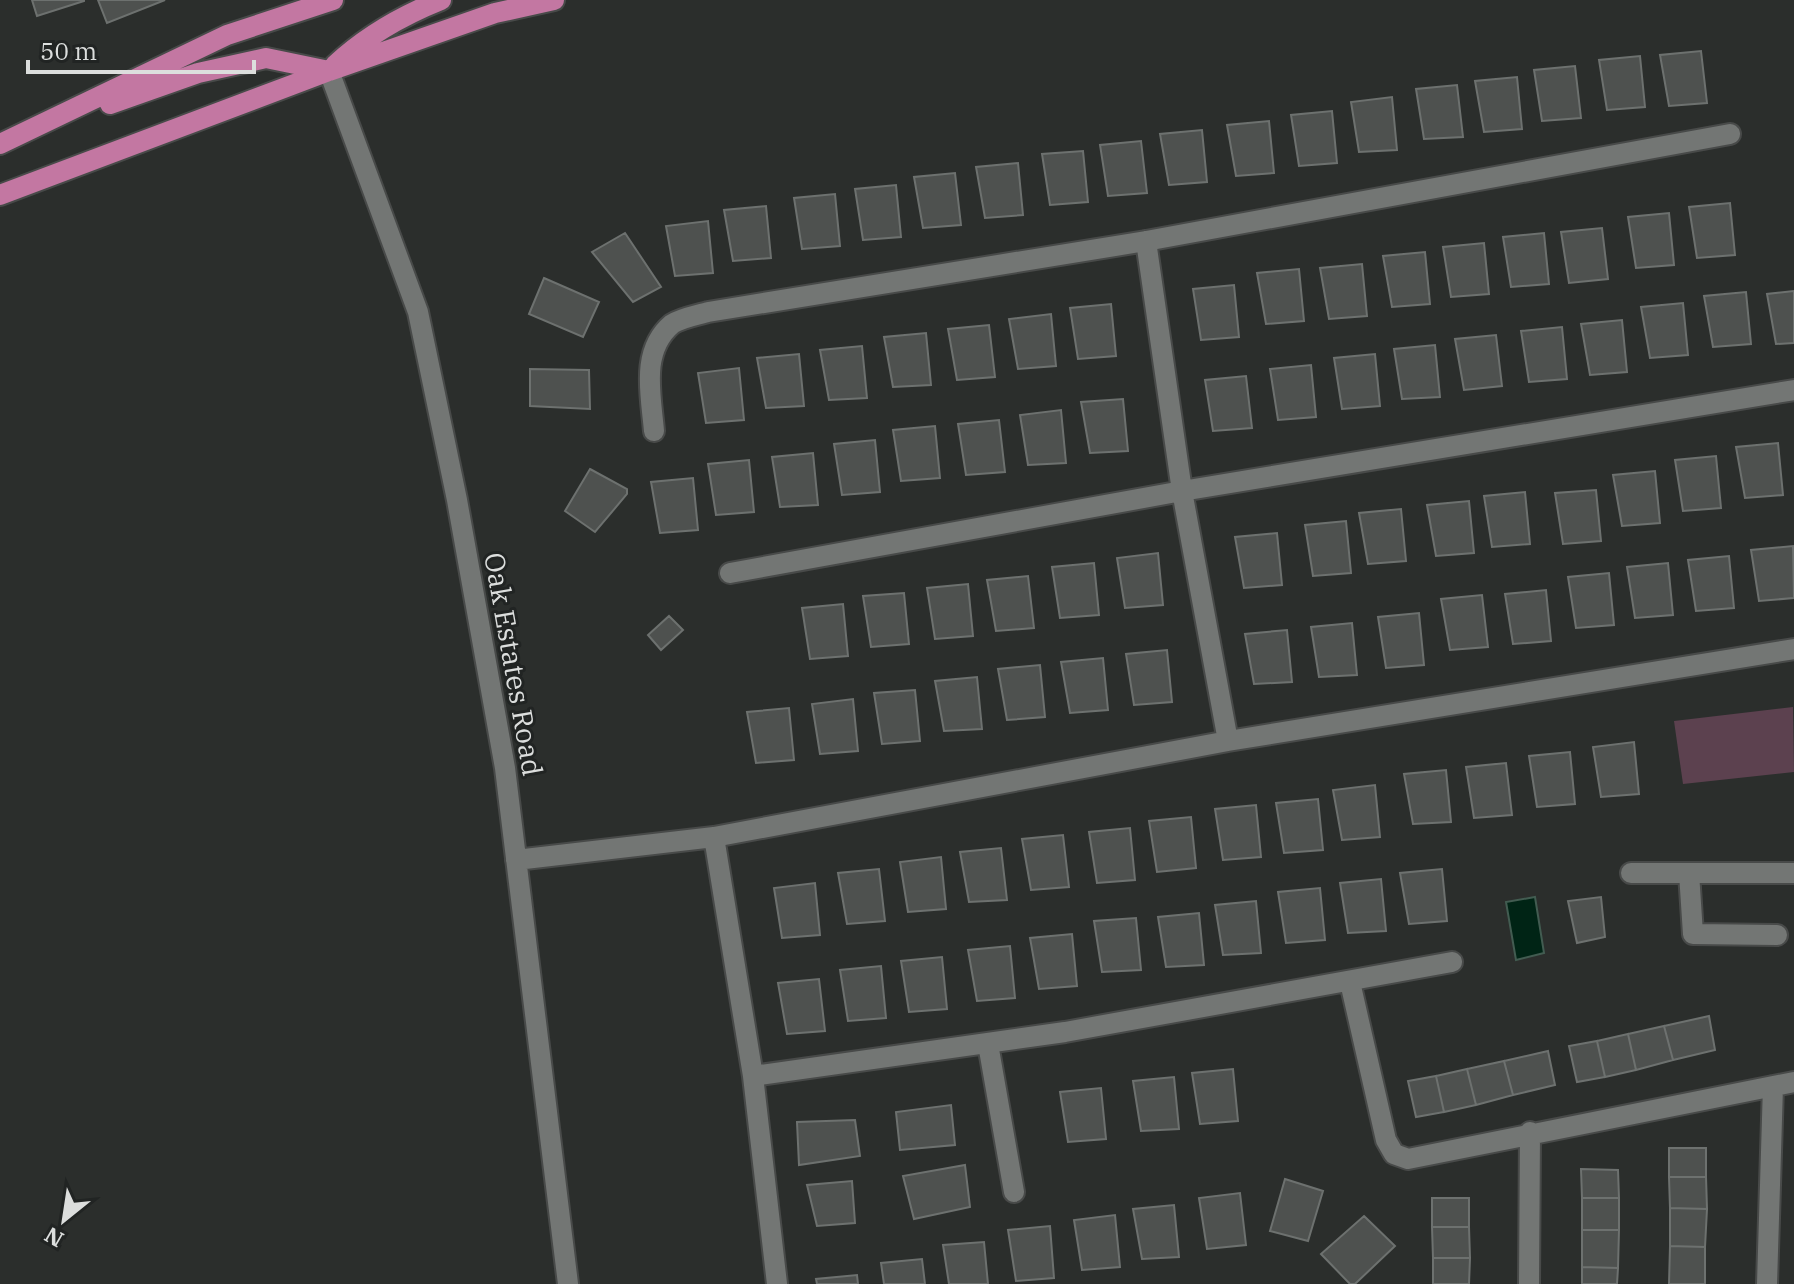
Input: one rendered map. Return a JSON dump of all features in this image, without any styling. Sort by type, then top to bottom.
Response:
[{"type":"main road","points":[[0,144],[227,35],[333,0]]},
{"type":"main road","points":[[329,71],[355,46],[407,13],[441,0]]},
{"type":"main road","points":[[0,195],[329,71],[495,13],[554,0]]},
{"type":"main road","points":[[23,134],[198,73],[245,61],[266,58],[329,71]]},
{"type":"street","name":"Oak Estates Road","points":[[329,71],[418,312],[460,516],[505,768],[568,1284]]},
{"type":"street","points":[[654,431],[648,372],[654,348],[673,323],[708,312],[1146,241],[1730,134]]},
{"type":"street","points":[[1146,241],[1182,491],[1228,741]]},
{"type":"street","points":[[730,573],[1182,491],[1794,390]]},
{"type":"street","points":[[516,860],[714,837],[1228,741],[1794,649]]},
{"type":"street","points":[[714,837],[753,1076],[777,1284]]},
{"type":"street","points":[[1631,873],[1794,873]]},
{"type":"street","points":[[1689,873],[1693,934],[1777,935]]},
{"type":"street","points":[[753,1076],[988,1044],[1452,962]]},
{"type":"street","points":[[1350,982],[1378,1110],[1394,1154],[1408,1159],[1530,1132],[1794,1082]]},
{"type":"street","points":[[988,1044],[1014,1192]]},
{"type":"street","points":[[1767,1284],[1773,1086]]},
{"type":"street","points":[[1529,1284],[1530,1132]]},
{"type":"shaded area","points":[[1793,707],[1794,772],[1683,784],[1674,721]]},
{"type":"shaded area","points":[[1535,897],[1544,953],[1516,960],[1506,902]]},
{"type":"building","points":[[32,0],[84,0],[84,1],[37,16]]},
{"type":"building","points":[[98,0],[165,0],[107,23]]},
{"type":"building","points":[[1701,51],[1707,103],[1669,106],[1660,55]]},
{"type":"building","points":[[1640,56],[1645,107],[1607,110],[1599,60]]},
{"type":"building","points":[[1575,66],[1581,118],[1542,121],[1534,70]]},
{"type":"building","points":[[1517,77],[1522,129],[1484,132],[1475,81]]},
{"type":"building","points":[[1457,85],[1463,137],[1424,139],[1416,89]]},
{"type":"building","points":[[1392,97],[1397,150],[1359,152],[1351,102]]},
{"type":"building","points":[[1332,111],[1337,163],[1299,166],[1291,115]]},
{"type":"building","points":[[1269,121],[1274,173],[1236,176],[1227,125]]},
{"type":"building","points":[[1202,130],[1207,182],[1169,185],[1160,134]]},
{"type":"building","points":[[1141,141],[1147,193],[1108,196],[1100,145]]},
{"type":"building","points":[[1083,151],[1088,202],[1050,205],[1042,154]]},
{"type":"building","points":[[1018,163],[1023,215],[985,218],[976,167]]},
{"type":"building","points":[[955,173],[961,225],[923,228],[914,177]]},
{"type":"building","points":[[896,185],[901,237],[863,240],[855,189]]},
{"type":"building","points":[[835,194],[840,246],[802,249],[794,198]]},
{"type":"building","points":[[1730,203],[1735,255],[1697,258],[1689,207]]},
{"type":"building","points":[[766,206],[771,258],[733,261],[724,210]]},
{"type":"building","points":[[1669,213],[1674,265],[1636,268],[1628,217]]},
{"type":"building","points":[[708,221],[713,273],[675,276],[666,226]]},
{"type":"building","points":[[1602,228],[1608,279],[1569,283],[1561,232]]},
{"type":"building","points":[[625,233],[661,287],[633,302],[592,252]]},
{"type":"building","points":[[1544,233],[1549,284],[1511,287],[1503,237]]},
{"type":"building","points":[[1484,243],[1489,294],[1451,297],[1443,247]]},
{"type":"building","points":[[1425,252],[1430,304],[1392,307],[1383,256]]},
{"type":"building","points":[[1362,264],[1367,316],[1329,319],[1320,268]]},
{"type":"building","points":[[1299,269],[1304,321],[1266,324],[1257,273]]},
{"type":"building","points":[[544,278],[599,302],[583,337],[529,314]]},
{"type":"building","points":[[1234,285],[1239,337],[1201,340],[1193,289]]},
{"type":"building","points":[[1794,291],[1794,343],[1776,344],[1767,294]]},
{"type":"building","points":[[1746,292],[1751,344],[1713,347],[1704,296]]},
{"type":"building","points":[[1683,303],[1688,355],[1650,358],[1641,307]]},
{"type":"building","points":[[1111,304],[1116,356],[1078,359],[1070,308]]},
{"type":"building","points":[[1051,314],[1056,366],[1018,369],[1009,319]]},
{"type":"building","points":[[1622,320],[1627,372],[1590,375],[1581,324]]},
{"type":"building","points":[[989,325],[995,377],[957,380],[948,329]]},
{"type":"building","points":[[1562,327],[1567,379],[1529,382],[1521,331]]},
{"type":"building","points":[[926,333],[931,385],[893,387],[884,337]]},
{"type":"building","points":[[1496,335],[1502,386],[1464,390],[1455,339]]},
{"type":"building","points":[[1435,345],[1440,397],[1402,399],[1394,349]]},
{"type":"building","points":[[862,346],[867,398],[829,400],[820,350]]},
{"type":"building","points":[[799,354],[804,406],[766,408],[757,358]]},
{"type":"building","points":[[1375,354],[1380,406],[1342,409],[1334,358]]},
{"type":"building","points":[[1311,365],[1316,417],[1278,420],[1270,369]]},
{"type":"building","points":[[739,368],[744,420],[706,423],[698,373]]},
{"type":"building","points":[[530,369],[589,370],[590,409],[530,406]]},
{"type":"building","points":[[1246,376],[1252,428],[1213,431],[1205,380]]},
{"type":"building","points":[[1123,399],[1128,451],[1090,453],[1081,402]]},
{"type":"building","points":[[1061,410],[1066,463],[1028,465],[1020,415]]},
{"type":"building","points":[[999,420],[1005,472],[966,475],[958,424]]},
{"type":"building","points":[[935,426],[940,478],[901,481],[893,430]]},
{"type":"building","points":[[875,440],[880,492],[842,495],[834,444]]},
{"type":"building","points":[[1778,443],[1783,495],[1745,498],[1736,447]]},
{"type":"building","points":[[813,453],[818,505],[780,507],[772,457]]},
{"type":"building","points":[[1716,456],[1721,508],[1683,511],[1675,460]]},
{"type":"building","points":[[749,460],[754,512],[716,515],[708,464]]},
{"type":"building","points":[[590,469],[627,489],[627,494],[595,532],[565,511]]},
{"type":"building","points":[[1655,471],[1660,523],[1622,526],[1613,475]]},
{"type":"building","points":[[693,478],[698,530],[660,533],[651,482]]},
{"type":"building","points":[[1596,490],[1601,541],[1563,544],[1555,493]]},
{"type":"building","points":[[1525,492],[1530,544],[1492,547],[1484,496]]},
{"type":"building","points":[[1469,501],[1474,553],[1436,556],[1427,505]]},
{"type":"building","points":[[1401,509],[1406,561],[1368,564],[1359,513]]},
{"type":"building","points":[[1346,521],[1351,573],[1313,576],[1305,525]]},
{"type":"building","points":[[1277,533],[1282,585],[1244,588],[1235,537]]},
{"type":"building","points":[[1793,546],[1794,598],[1759,601],[1751,550]]},
{"type":"building","points":[[1158,553],[1163,605],[1125,608],[1117,558]]},
{"type":"building","points":[[1729,556],[1734,608],[1696,611],[1688,560]]},
{"type":"building","points":[[1094,563],[1099,615],[1060,618],[1052,567]]},
{"type":"building","points":[[1668,563],[1673,615],[1635,618],[1627,567]]},
{"type":"building","points":[[1609,573],[1614,625],[1576,628],[1568,577]]},
{"type":"building","points":[[1028,576],[1034,628],[996,631],[987,580]]},
{"type":"building","points":[[968,584],[973,636],[935,639],[927,588]]},
{"type":"building","points":[[1546,590],[1551,641],[1513,644],[1505,594]]},
{"type":"building","points":[[904,593],[909,644],[871,647],[863,596]]},
{"type":"building","points":[[1482,595],[1488,647],[1450,650],[1441,599]]},
{"type":"building","points":[[843,604],[848,656],[810,659],[802,608]]},
{"type":"building","points":[[1419,613],[1424,665],[1386,668],[1378,617]]},
{"type":"building","points":[[669,616],[683,630],[661,650],[648,635]]},
{"type":"building","points":[[1352,623],[1357,675],[1319,677],[1311,627]]},
{"type":"building","points":[[1287,630],[1292,682],[1254,684],[1245,634]]},
{"type":"building","points":[[1167,650],[1172,702],[1134,705],[1126,654]]},
{"type":"building","points":[[1103,658],[1108,710],[1070,713],[1061,662]]},
{"type":"building","points":[[1040,665],[1045,717],[1007,720],[998,669]]},
{"type":"building","points":[[977,677],[982,729],[944,731],[935,681]]},
{"type":"building","points":[[915,690],[920,741],[882,744],[874,693]]},
{"type":"building","points":[[853,699],[858,751],[820,754],[812,704]]},
{"type":"building","points":[[789,708],[794,760],[756,763],[747,712]]},
{"type":"building","points":[[1634,742],[1639,794],[1601,797],[1593,747]]},
{"type":"building","points":[[1570,752],[1575,804],[1537,807],[1529,756]]},
{"type":"building","points":[[1506,763],[1512,815],[1474,818],[1466,767]]},
{"type":"building","points":[[1446,770],[1451,822],[1413,824],[1404,774]]},
{"type":"building","points":[[1375,785],[1380,837],[1342,840],[1333,790]]},
{"type":"building","points":[[1318,799],[1323,850],[1284,853],[1276,803]]},
{"type":"building","points":[[1256,805],[1261,857],[1223,860],[1215,809]]},
{"type":"building","points":[[1191,817],[1196,868],[1157,872],[1149,821]]},
{"type":"building","points":[[1130,828],[1135,880],[1097,883],[1089,832]]},
{"type":"building","points":[[1063,835],[1069,887],[1031,890],[1022,839]]},
{"type":"building","points":[[1001,848],[1007,900],[969,902],[960,852]]},
{"type":"building","points":[[941,857],[946,909],[908,912],[900,862]]},
{"type":"building","points":[[879,869],[885,921],[847,924],[838,873]]},
{"type":"building","points":[[1442,869],[1447,921],[1409,924],[1400,873]]},
{"type":"building","points":[[1381,879],[1386,931],[1348,933],[1340,883]]},
{"type":"building","points":[[815,883],[820,935],[782,938],[774,888]]},
{"type":"building","points":[[1320,888],[1325,940],[1286,943],[1278,892]]},
{"type":"building","points":[[1601,897],[1605,937],[1577,943],[1568,901]]},
{"type":"building","points":[[1256,901],[1261,953],[1223,955],[1215,905]]},
{"type":"building","points":[[1199,913],[1204,965],[1166,967],[1158,917]]},
{"type":"building","points":[[1136,918],[1141,970],[1102,972],[1094,921]]},
{"type":"building","points":[[1072,934],[1077,986],[1039,989],[1030,938]]},
{"type":"building","points":[[1010,946],[1015,998],[977,1001],[968,950]]},
{"type":"building","points":[[942,957],[947,1009],[909,1012],[901,961]]},
{"type":"building","points":[[881,966],[886,1018],[848,1021],[840,970]]},
{"type":"building","points":[[819,979],[825,1031],[787,1034],[778,983]]},
{"type":"building","points":[[1709,1016],[1715,1050],[1673,1060],[1664,1026]]},
{"type":"building","points":[[1664,1026],[1673,1060],[1636,1070],[1628,1034]]},
{"type":"building","points":[[1628,1034],[1636,1070],[1605,1077],[1597,1041]]},
{"type":"building","points":[[1597,1041],[1605,1077],[1577,1082],[1569,1046]]},
{"type":"building","points":[[1548,1051],[1555,1085],[1513,1095],[1504,1061]]},
{"type":"building","points":[[1504,1061],[1513,1095],[1476,1105],[1467,1069]]},
{"type":"building","points":[[1233,1069],[1238,1121],[1200,1124],[1192,1073]]},
{"type":"building","points":[[1467,1069],[1476,1105],[1444,1112],[1436,1076]]},
{"type":"building","points":[[1436,1076],[1444,1112],[1416,1117],[1408,1081]]},
{"type":"building","points":[[1174,1077],[1179,1129],[1141,1131],[1133,1081]]},
{"type":"building","points":[[1101,1088],[1106,1139],[1068,1142],[1060,1092]]},
{"type":"building","points":[[951,1105],[955,1145],[900,1150],[896,1112]]},
{"type":"building","points":[[855,1120],[860,1156],[799,1165],[797,1122]]},
{"type":"building","points":[[1669,1148],[1706,1148],[1706,1177],[1669,1177]]},
{"type":"building","points":[[965,1165],[970,1207],[914,1219],[903,1176]]},
{"type":"building","points":[[1581,1169],[1618,1170],[1619,1198],[1582,1198]]},
{"type":"building","points":[[1669,1177],[1706,1177],[1707,1209],[1670,1208]]},
{"type":"building","points":[[1285,1179],[1323,1191],[1308,1241],[1270,1231]]},
{"type":"building","points":[[852,1181],[855,1223],[817,1226],[807,1185]]},
{"type":"building","points":[[1240,1193],[1246,1245],[1207,1249],[1199,1198]]},
{"type":"building","points":[[1432,1198],[1469,1198],[1469,1227],[1432,1227]]},
{"type":"building","points":[[1582,1198],[1619,1198],[1619,1230],[1582,1230]]},
{"type":"building","points":[[1174,1205],[1179,1257],[1142,1259],[1133,1209]]},
{"type":"building","points":[[1670,1208],[1707,1209],[1705,1247],[1670,1246]]},
{"type":"building","points":[[1115,1215],[1120,1267],[1082,1270],[1074,1220]]},
{"type":"building","points":[[1364,1216],[1395,1246],[1355,1284],[1350,1284],[1321,1254]]},
{"type":"building","points":[[1050,1226],[1054,1278],[1016,1281],[1008,1230]]},
{"type":"building","points":[[1432,1227],[1469,1227],[1470,1258],[1433,1258]]},
{"type":"building","points":[[1582,1230],[1619,1230],[1618,1268],[1582,1267]]},
{"type":"building","points":[[984,1242],[988,1284],[949,1284],[943,1245]]},
{"type":"building","points":[[1670,1246],[1705,1247],[1705,1284],[1669,1284]]},
{"type":"building","points":[[1433,1258],[1470,1258],[1469,1284],[1433,1284]]},
{"type":"building","points":[[922,1259],[925,1284],[884,1284],[881,1263]]},
{"type":"building","points":[[1582,1267],[1618,1268],[1617,1284],[1582,1284]]},
{"type":"building","points":[[857,1275],[858,1284],[817,1284],[816,1279]]}]
